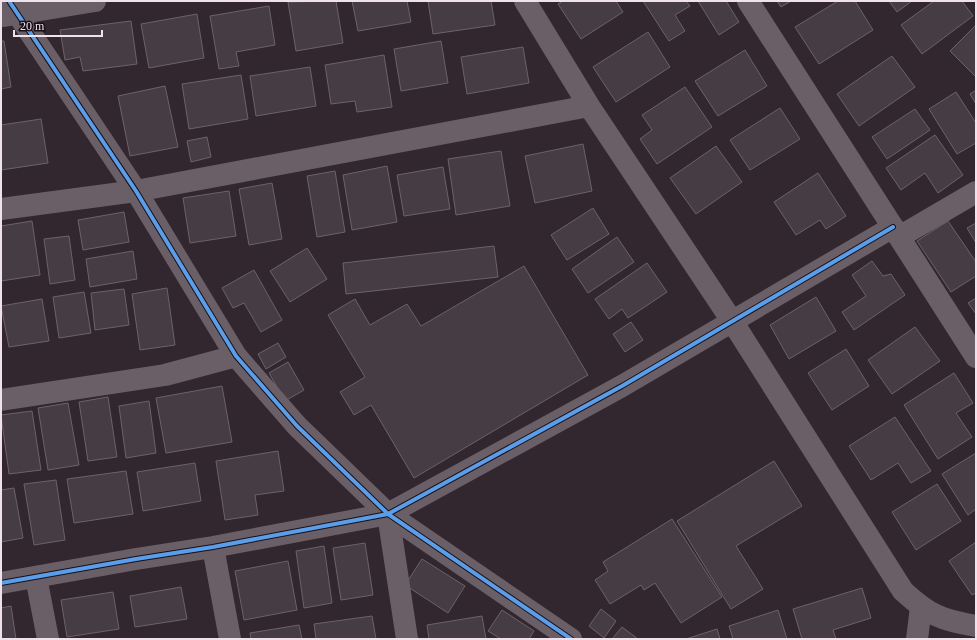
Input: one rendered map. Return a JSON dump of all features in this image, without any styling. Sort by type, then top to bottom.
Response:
[{"type":"street","points":[[95,1],[9,10],[136,191],[236,356],[297,426],[388,514],[571,639]]},
{"type":"street","points":[[525,1],[589,106],[732,321],[903,591],[920,607],[940,618],[976,626]]},
{"type":"street","points":[[748,1],[976,357]]},
{"type":"street","points":[[1,209],[136,191],[589,106]]},
{"type":"street","points":[[1,583],[213,547],[388,514],[622,386],[732,321],[896,232],[976,192]]},
{"type":"street","points":[[1,400],[165,375],[236,356]]},
{"type":"street","points":[[388,514],[407,639]]},
{"type":"street","points":[[213,547],[230,639]]},
{"type":"street","points":[[36,577],[48,639]]},
{"type":"street","points":[[917,639],[920,607]]},
{"type":"building","points":[[336,1],[343,43],[296,51],[288,2]]},
{"type":"building","points":[[352,1],[407,1],[411,22],[358,31]]},
{"type":"building","points":[[428,1],[491,1],[495,25],[433,34]]},
{"type":"building","points":[[563,1],[616,1],[623,12],[581,39],[558,4]]},
{"type":"building","points":[[643,1],[686,1],[690,6],[675,15],[685,31],[669,41]]},
{"type":"building","points":[[698,1],[726,1],[739,22],[719,35]]},
{"type":"building","points":[[777,1],[791,1],[781,7]]},
{"type":"building","points":[[838,1],[855,1],[873,30],[819,64],[795,27]]},
{"type":"building","points":[[889,1],[912,1],[897,12]]},
{"type":"building","points":[[934,1],[962,1],[973,16],[922,54],[901,25]]},
{"type":"building","points":[[269,6],[275,45],[236,52],[239,66],[219,69],[210,16]]},
{"type":"building","points":[[197,14],[204,58],[149,68],[141,24]]},
{"type":"building","points":[[131,21],[137,64],[83,71],[80,57],[65,60],[60,30]]},
{"type":"building","points":[[976,25],[976,77],[950,51]]},
{"type":"building","points":[[648,32],[670,67],[616,102],[593,67]]},
{"type":"building","points":[[1,41],[4,41],[11,87],[1,89]]},
{"type":"building","points":[[441,41],[448,83],[401,91],[394,49]]},
{"type":"building","points":[[523,47],[529,83],[467,94],[461,57]]},
{"type":"building","points":[[745,50],[767,86],[718,116],[695,81]]},
{"type":"building","points":[[384,55],[392,107],[357,112],[355,101],[331,104],[325,65]]},
{"type":"building","points":[[892,56],[915,87],[859,126],[837,94]]},
{"type":"building","points":[[310,67],[316,106],[256,116],[250,76]]},
{"type":"building","points":[[241,75],[248,119],[189,129],[182,84]]},
{"type":"building","points":[[165,86],[178,147],[130,156],[118,96]]},
{"type":"building","points":[[685,87],[712,127],[657,164],[640,139],[652,130],[642,115]]},
{"type":"building","points":[[976,90],[976,104],[970,94]]},
{"type":"building","points":[[956,92],[976,123],[976,143],[957,154],[929,109]]},
{"type":"building","points":[[780,108],[800,139],[750,170],[730,140]]},
{"type":"building","points":[[915,109],[930,130],[887,159],[872,137]]},
{"type":"building","points":[[41,119],[48,163],[1,170],[1,125]]},
{"type":"building","points":[[935,135],[963,175],[938,193],[925,173],[901,190],[886,168]]},
{"type":"building","points":[[207,137],[211,157],[191,162],[187,141]]},
{"type":"building","points":[[583,144],[592,191],[535,203],[525,156]]},
{"type":"building","points":[[716,146],[742,182],[696,214],[670,178]]},
{"type":"building","points":[[501,151],[510,206],[456,215],[448,159]]},
{"type":"building","points":[[387,166],[397,222],[352,230],[343,175]]},
{"type":"building","points":[[443,167],[450,209],[404,216],[397,175]]},
{"type":"building","points":[[335,171],[345,232],[317,237],[307,176]]},
{"type":"building","points":[[818,173],[846,216],[826,229],[820,220],[796,235],[774,202]]},
{"type":"building","points":[[272,183],[282,239],[249,245],[239,189]]},
{"type":"building","points":[[229,191],[236,236],[190,243],[183,198]]},
{"type":"building","points":[[593,208],[609,234],[567,260],[551,235]]},
{"type":"building","points":[[124,212],[129,242],[83,250],[78,220]]},
{"type":"building","points":[[32,221],[40,275],[1,281],[1,226]]},
{"type":"building","points":[[948,221],[976,262],[976,276],[951,292],[917,241]]},
{"type":"building","points":[[976,223],[976,243],[967,228]]},
{"type":"building","points":[[69,236],[75,280],[50,284],[44,239]]},
{"type":"building","points":[[617,237],[634,262],[588,293],[572,269]]},
{"type":"building","points":[[494,246],[498,277],[346,294],[343,263]]},
{"type":"building","points":[[307,248],[327,279],[290,302],[270,271]]},
{"type":"building","points":[[133,251],[137,279],[90,287],[86,259]]},
{"type":"building","points":[[872,261],[883,276],[891,274],[905,295],[854,330],[842,312],[866,296],[852,275]]},
{"type":"building","points":[[647,263],[667,292],[628,318],[622,309],[609,319],[595,299]]},
{"type":"building","points":[[524,266],[588,375],[414,478],[371,405],[354,415],[340,392],[365,377],[328,315],[355,299],[370,325],[407,304],[421,326]]},
{"type":"building","points":[[254,270],[282,320],[261,332],[244,303],[233,308],[222,288]]},
{"type":"building","points":[[167,288],[175,345],[140,350],[132,294]]},
{"type":"building","points":[[124,289],[129,325],[95,330],[91,293]]},
{"type":"building","points":[[84,292],[91,333],[59,338],[53,297]]},
{"type":"building","points":[[816,297],[836,331],[789,359],[770,325]]},
{"type":"building","points":[[976,298],[976,314],[968,303]]},
{"type":"building","points":[[42,299],[49,341],[9,347],[1,306]]},
{"type":"building","points":[[631,322],[643,340],[625,352],[613,334]]},
{"type":"building","points":[[915,327],[940,361],[892,394],[868,360]]},
{"type":"building","points":[[278,343],[286,357],[266,369],[258,354]]},
{"type":"building","points":[[846,349],[869,386],[832,410],[808,373]]},
{"type":"building","points":[[288,362],[304,390],[285,401],[269,373]]},
{"type":"building","points":[[954,373],[973,403],[956,413],[972,437],[938,459],[904,405]]},
{"type":"building","points":[[222,386],[232,442],[166,453],[156,398]]},
{"type":"building","points":[[108,397],[117,457],[88,461],[79,402]]},
{"type":"building","points":[[149,401],[156,453],[126,458],[119,406]]},
{"type":"building","points":[[68,403],[79,465],[48,470],[38,408]]},
{"type":"building","points":[[32,411],[41,470],[9,474],[1,415]]},
{"type":"building","points":[[895,417],[931,471],[911,483],[898,463],[871,480],[849,446]]},
{"type":"building","points":[[278,451],[284,491],[255,495],[258,515],[225,520],[216,461]]},
{"type":"building","points":[[976,453],[976,509],[968,515],[942,474]]},
{"type":"building","points":[[774,461],[802,506],[736,546],[763,589],[731,609],[677,521]]},
{"type":"building","points":[[195,463],[201,501],[143,511],[137,472]]},
{"type":"building","points":[[126,471],[133,514],[74,523],[67,479]]},
{"type":"building","points":[[56,480],[65,540],[34,545],[24,484]]},
{"type":"building","points":[[937,484],[961,521],[916,550],[892,512]]},
{"type":"building","points":[[14,488],[23,538],[1,542],[1,490]]},
{"type":"building","points":[[672,519],[722,597],[681,623],[655,583],[644,590],[641,585],[610,604],[595,580],[608,571],[603,562]]},
{"type":"building","points":[[976,542],[976,593],[972,595],[949,561]]},
{"type":"building","points":[[365,543],[373,595],[341,600],[333,548]]},
{"type":"building","points":[[324,546],[332,603],[304,608],[296,551]]},
{"type":"building","points":[[422,559],[465,586],[448,613],[405,585]]},
{"type":"building","points":[[288,561],[297,610],[244,620],[235,571]]},
{"type":"building","points":[[181,587],[187,619],[135,627],[130,596]]},
{"type":"building","points":[[862,588],[871,618],[833,630],[836,639],[802,639],[793,609]]},
{"type":"building","points":[[113,592],[119,629],[67,637],[61,600]]},
{"type":"building","points":[[11,606],[16,639],[1,639],[1,608]]},
{"type":"building","points":[[601,609],[616,621],[604,638],[589,626]]},
{"type":"building","points":[[502,610],[534,631],[529,639],[501,639],[488,631]]},
{"type":"building","points":[[778,610],[787,639],[733,639],[729,626]]},
{"type":"building","points":[[372,616],[376,639],[316,639],[314,624]]},
{"type":"building","points":[[482,616],[486,639],[429,639],[427,625]]},
{"type":"building","points":[[299,625],[302,639],[251,639],[250,633]]},
{"type":"building","points":[[622,627],[638,639],[612,639]]},
{"type":"building","points":[[717,629],[720,639],[686,639]]},
{"type":"cycle path","points":[[9,1],[136,191],[236,356],[297,426],[388,514],[571,639]]},
{"type":"cycle path","points":[[1,583],[213,547],[388,514],[622,386],[893,227]]}]
